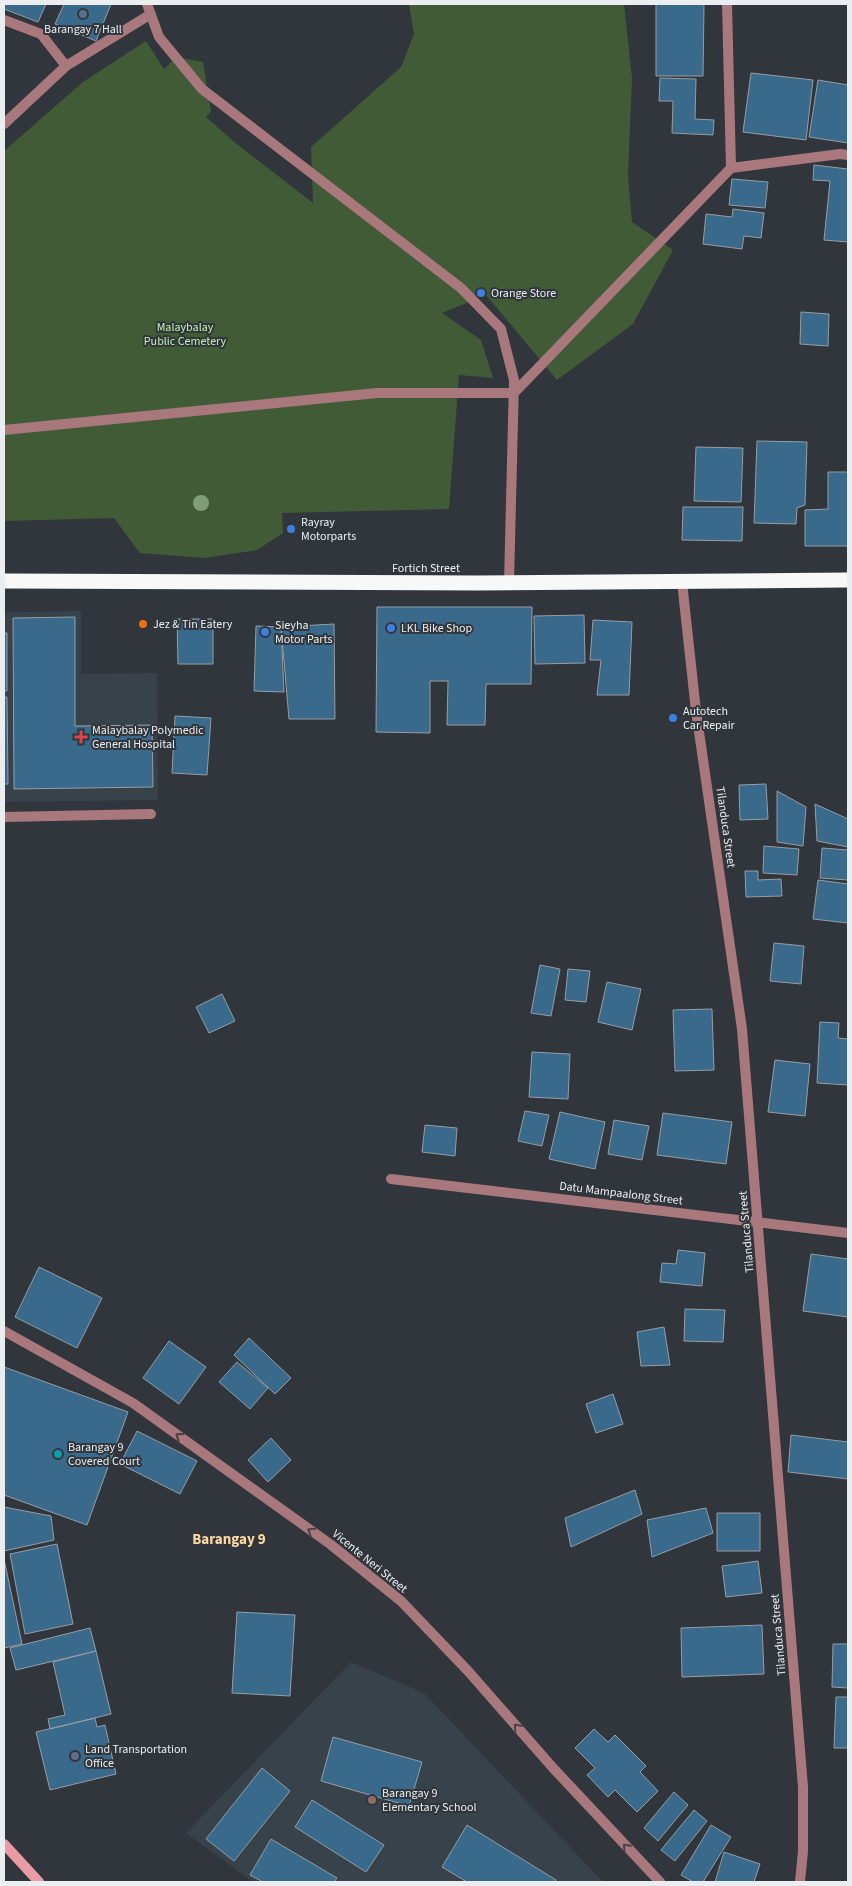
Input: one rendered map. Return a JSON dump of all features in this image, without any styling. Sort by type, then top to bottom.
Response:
[{"type":"highway","name":"Fortich Street","points":[[4,581],[509,583],[848,580]]},
{"type":"main road","points":[[4,1844],[39,1882]]},
{"type":"street","points":[[147,4],[159,37],[202,89],[461,288],[502,329],[514,380],[509,583]]},
{"type":"street","points":[[727,4],[731,168]]},
{"type":"street","points":[[4,124],[66,66],[151,14]]},
{"type":"street","points":[[4,20],[41,34],[66,66]]},
{"type":"street","points":[[4,430],[377,393],[514,393],[731,168],[840,154],[848,155]]},
{"type":"street","name":"Tilanduca Street","points":[[682,582],[696,711],[742,1030],[803,1787],[803,1851],[800,1882]]},
{"type":"street","points":[[4,817],[151,814]]},
{"type":"street","name":"Datu Mampaalong Street","points":[[392,1179],[848,1233]]},
{"type":"street","name":"Vicente Neri Street","points":[[4,1331],[133,1403],[330,1544],[401,1601],[468,1671],[554,1769],[660,1882]]},
{"type":"shaded area","name":"Malaybalay Polymedic General Hospital","points":[[81,611],[81,674],[157,673],[158,800],[4,802],[4,612]]},
{"type":"shaded area","name":"Barangay 9 Elementary School","points":[[351,1662],[424,1693],[603,1882],[253,1882],[186,1833]]},
{"type":"green space","name":"Malaybalay Public Cemetery","points":[[409,4],[624,4],[632,78],[628,175],[632,222],[673,250],[633,324],[557,380],[486,295],[442,313],[481,340],[493,378],[459,375],[449,509],[282,513],[283,533],[257,550],[204,558],[140,553],[114,518],[4,521],[4,151],[83,82],[146,41],[164,69],[176,57],[203,62],[211,111],[206,117],[233,141],[313,203],[311,147],[401,67],[414,34]]},
{"type":"building","points":[[4,4],[46,4],[38,22],[4,9]]},
{"type":"building","name":"Barangay 7 Hall","points":[[64,4],[111,4],[96,41],[55,24]]},
{"type":"building","points":[[656,4],[704,4],[703,76],[656,76]]},
{"type":"building","points":[[751,73],[813,80],[806,140],[743,132]]},
{"type":"building","points":[[660,78],[696,79],[695,119],[714,120],[713,135],[672,133],[673,101],[659,101]]},
{"type":"building","points":[[818,80],[848,85],[848,143],[809,137]]},
{"type":"building","points":[[814,165],[848,169],[848,242],[824,240],[830,181],[813,180]]},
{"type":"building","points":[[732,179],[768,182],[765,208],[729,205]]},
{"type":"building","points":[[733,209],[764,213],[761,238],[744,236],[742,249],[703,244],[706,214],[732,217]]},
{"type":"building","points":[[801,312],[829,314],[828,346],[800,344]]},
{"type":"building","points":[[757,441],[807,442],[805,505],[797,508],[796,524],[754,523]]},
{"type":"building","points":[[696,447],[743,448],[741,502],[694,501]]},
{"type":"building","points":[[828,472],[848,472],[848,546],[805,546],[805,510],[828,509]]},
{"type":"building","points":[[683,507],[743,507],[742,541],[682,540]]},
{"type":"building","points":[[377,607],[532,607],[531,684],[486,684],[485,725],[447,725],[448,681],[430,681],[430,733],[376,732]]},
{"type":"building","points":[[584,615],[585,663],[535,664],[534,616]]},
{"type":"building","name":"Malaybalay Polymedic General Hospital","points":[[75,617],[75,726],[152,725],[153,787],[14,789],[13,618]]},
{"type":"building","points":[[177,619],[213,619],[213,664],[178,664]]},
{"type":"building","points":[[593,620],[632,622],[629,695],[597,695],[601,660],[590,660]]},
{"type":"building","points":[[334,624],[335,719],[289,719],[281,627]]},
{"type":"building","points":[[256,626],[281,627],[284,692],[254,691]]},
{"type":"building","points":[[4,633],[7,633],[7,691],[4,691]]},
{"type":"building","points":[[4,697],[7,697],[8,784],[4,784]]},
{"type":"building","points":[[175,716],[211,718],[207,775],[172,773]]},
{"type":"building","points":[[766,784],[768,819],[740,820],[739,785]]},
{"type":"building","points":[[777,791],[806,807],[803,846],[777,842]]},
{"type":"building","points":[[815,804],[848,819],[848,847],[817,841]]},
{"type":"building","points":[[764,846],[799,849],[797,875],[763,873]]},
{"type":"building","points":[[822,848],[848,850],[848,880],[820,878]]},
{"type":"building","points":[[745,871],[758,871],[758,880],[781,879],[782,896],[746,897]]},
{"type":"building","points":[[818,880],[848,884],[848,923],[813,919]]},
{"type":"building","points":[[774,943],[804,946],[801,984],[770,981]]},
{"type":"building","points":[[540,965],[560,969],[551,1016],[531,1013]]},
{"type":"building","points":[[568,969],[590,971],[586,1002],[565,1000]]},
{"type":"building","points":[[607,982],[641,989],[632,1030],[598,1022]]},
{"type":"building","points":[[222,994],[235,1021],[209,1033],[196,1007]]},
{"type":"building","points":[[712,1009],[714,1070],[675,1071],[673,1010]]},
{"type":"building","points":[[820,1022],[839,1023],[838,1038],[848,1039],[848,1085],[817,1083]]},
{"type":"building","points":[[532,1052],[570,1054],[568,1099],[529,1097]]},
{"type":"building","points":[[775,1060],[810,1064],[805,1116],[768,1112]]},
{"type":"building","points":[[525,1111],[549,1115],[542,1146],[518,1141]]},
{"type":"building","points":[[560,1112],[605,1122],[595,1169],[549,1159]]},
{"type":"building","points":[[663,1113],[732,1122],[726,1164],[657,1155]]},
{"type":"building","points":[[614,1120],[649,1126],[642,1160],[608,1154]]},
{"type":"building","points":[[425,1125],[457,1128],[455,1156],[422,1152]]},
{"type":"building","points":[[678,1250],[705,1253],[702,1286],[660,1282],[662,1263],[676,1264]]},
{"type":"building","points":[[811,1254],[848,1259],[848,1317],[803,1311]]},
{"type":"building","points":[[39,1267],[102,1298],[77,1348],[15,1317]]},
{"type":"building","points":[[685,1309],[725,1310],[723,1342],[684,1341]]},
{"type":"building","points":[[664,1327],[670,1365],[641,1366],[637,1332]]},
{"type":"building","points":[[249,1338],[291,1378],[275,1394],[234,1355]]},
{"type":"building","points":[[169,1341],[206,1367],[179,1404],[143,1378]]},
{"type":"building","points":[[237,1362],[268,1388],[250,1409],[219,1382]]},
{"type":"building","name":"Barangay 9 Covered Court","points":[[4,1367],[128,1412],[87,1525],[4,1495]]},
{"type":"building","points":[[613,1394],[623,1424],[596,1433],[586,1404]]},
{"type":"building","points":[[137,1431],[197,1461],[180,1494],[120,1464]]},
{"type":"building","points":[[791,1435],[848,1442],[848,1479],[788,1472]]},
{"type":"building","points":[[271,1438],[291,1460],[268,1482],[248,1460]]},
{"type":"building","points":[[635,1490],[642,1514],[571,1547],[565,1518]]},
{"type":"building","points":[[4,1507],[51,1516],[54,1540],[4,1551]]},
{"type":"building","points":[[706,1508],[713,1533],[652,1557],[647,1520]]},
{"type":"building","points":[[717,1513],[760,1513],[760,1551],[717,1551]]},
{"type":"building","points":[[57,1544],[73,1624],[25,1634],[10,1554]]},
{"type":"building","points":[[4,1559],[22,1644],[4,1648]]},
{"type":"building","points":[[758,1561],[762,1593],[726,1597],[722,1566]]},
{"type":"building","points":[[237,1612],[295,1615],[290,1696],[232,1693]]},
{"type":"building","points":[[762,1625],[764,1674],[682,1677],[681,1628]]},
{"type":"building","points":[[90,1628],[96,1651],[16,1670],[10,1648]]},
{"type":"building","points":[[833,1644],[848,1644],[848,1688],[832,1687]]},
{"type":"building","points":[[96,1651],[111,1714],[50,1729],[48,1719],[65,1715],[53,1662]]},
{"type":"building","points":[[836,1697],[848,1697],[848,1748],[834,1748]]},
{"type":"building","points":[[95,1718],[97,1727],[105,1725],[116,1774],[50,1790],[36,1732]]},
{"type":"building","points":[[594,1729],[608,1742],[615,1735],[646,1766],[640,1772],[658,1791],[637,1812],[615,1790],[608,1797],[587,1775],[595,1768],[575,1748]]},
{"type":"building","points":[[333,1737],[422,1762],[409,1806],[321,1781]]},
{"type":"building","points":[[262,1768],[290,1791],[234,1861],[206,1839]]},
{"type":"building","points":[[674,1792],[688,1805],[658,1841],[644,1828]]},
{"type":"building","points":[[312,1800],[384,1845],[366,1872],[295,1827]]},
{"type":"building","points":[[694,1810],[707,1821],[675,1861],[661,1850]]},
{"type":"building","points":[[467,1825],[556,1880],[555,1882],[467,1882],[442,1867]]},
{"type":"building","points":[[711,1825],[731,1837],[703,1882],[693,1882],[681,1875]]},
{"type":"building","points":[[271,1839],[337,1878],[334,1882],[263,1882],[250,1875]]},
{"type":"building","points":[[724,1852],[760,1864],[754,1882],[715,1882]]},
{"type":"place","name":"Barangay 7 Hall","points":[[83,14]]},
{"type":"place","name":"Orange Store","points":[[481,293]]},
{"type":"place","name":"Rayray Motorparts","points":[[291,529]]},
{"type":"place","name":"Jez & Tin Eatery","points":[[143,624]]},
{"type":"place","name":"LKL Bike Shop","points":[[391,628]]},
{"type":"place","name":"Sieyha Motor Parts","points":[[265,632]]},
{"type":"place","name":"Autotech Car Repair","points":[[673,718]]},
{"type":"place","name":"Malaybalay Polymedic General Hospital","points":[[81,737]]},
{"type":"place","name":"Barangay 9 Covered Court","points":[[58,1454]]},
{"type":"place","name":"Land Transportation Office","points":[[75,1756]]},
{"type":"place","name":"Barangay 9 Elementary School","points":[[372,1800]]},
{"type":"district","name":"Barangay 9","points":[[229,1539]]}]
